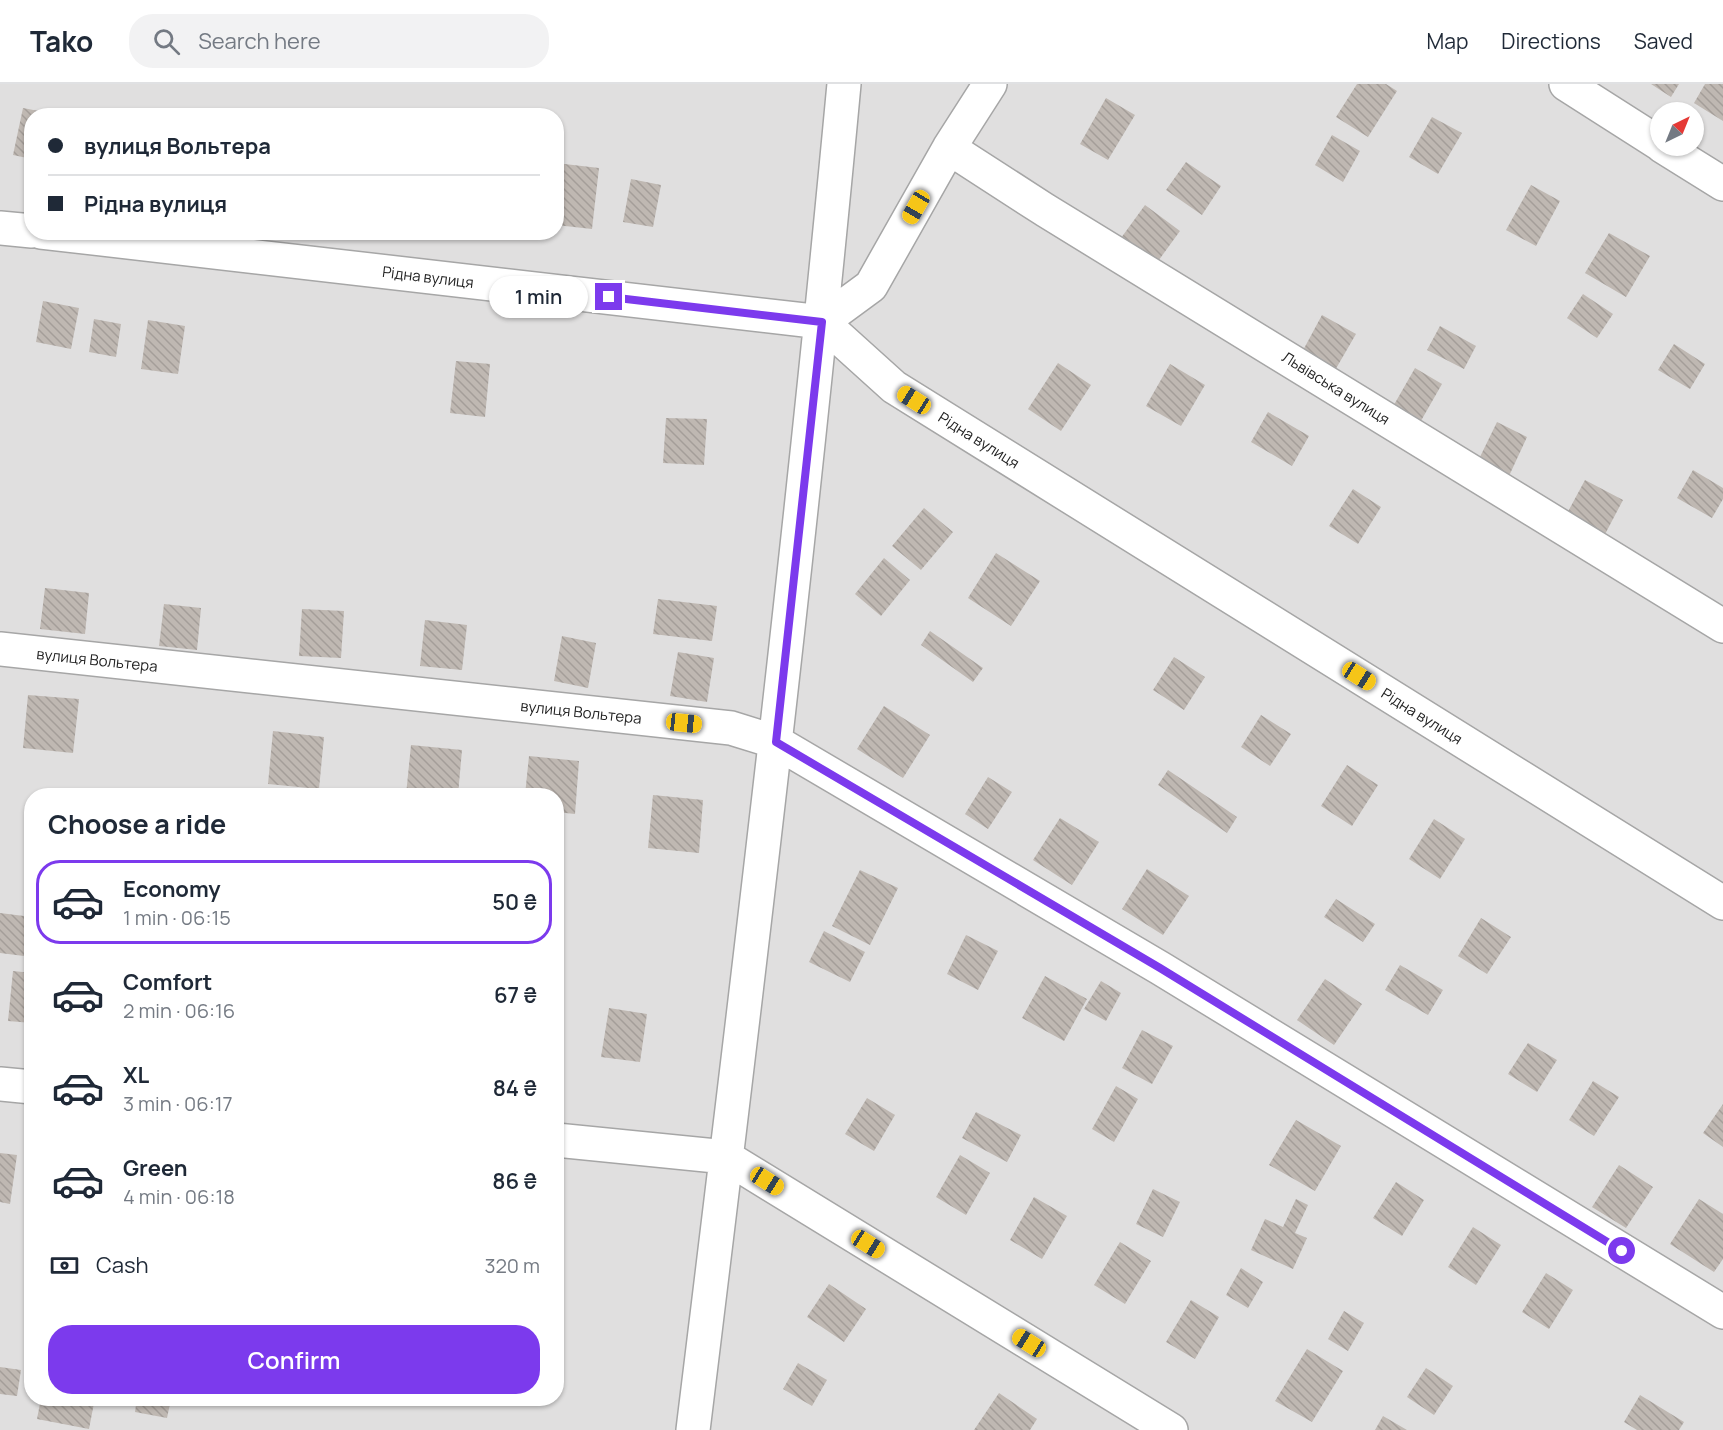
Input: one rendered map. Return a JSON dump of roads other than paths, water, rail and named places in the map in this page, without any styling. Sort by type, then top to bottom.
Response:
[{"type":"street","points":[[693,1430],[776,742],[822,322],[844,84]]},
{"type":"street","points":[[822,322],[871,286],[949,148],[990,84]]},
{"type":"street","points":[[1566,84],[1650,138]]},
{"type":"street","name":"Львівська вулиця","points":[[949,148],[1045,210],[1723,626]]},
{"type":"street","points":[[1678,156],[1723,184]]},
{"type":"street","points":[[0,228],[24,230]]},
{"type":"street","name":"Рідна вулиця","points":[[110,240],[822,322],[894,387],[1723,903]]},
{"type":"street","name":"вулиця Вольтера","points":[[0,649],[731,728],[776,742],[1160,968],[1723,1312]]},
{"type":"street","points":[[0,1084],[24,1086]]},
{"type":"street","points":[[564,1141],[726,1156],[1171,1430]]}]
